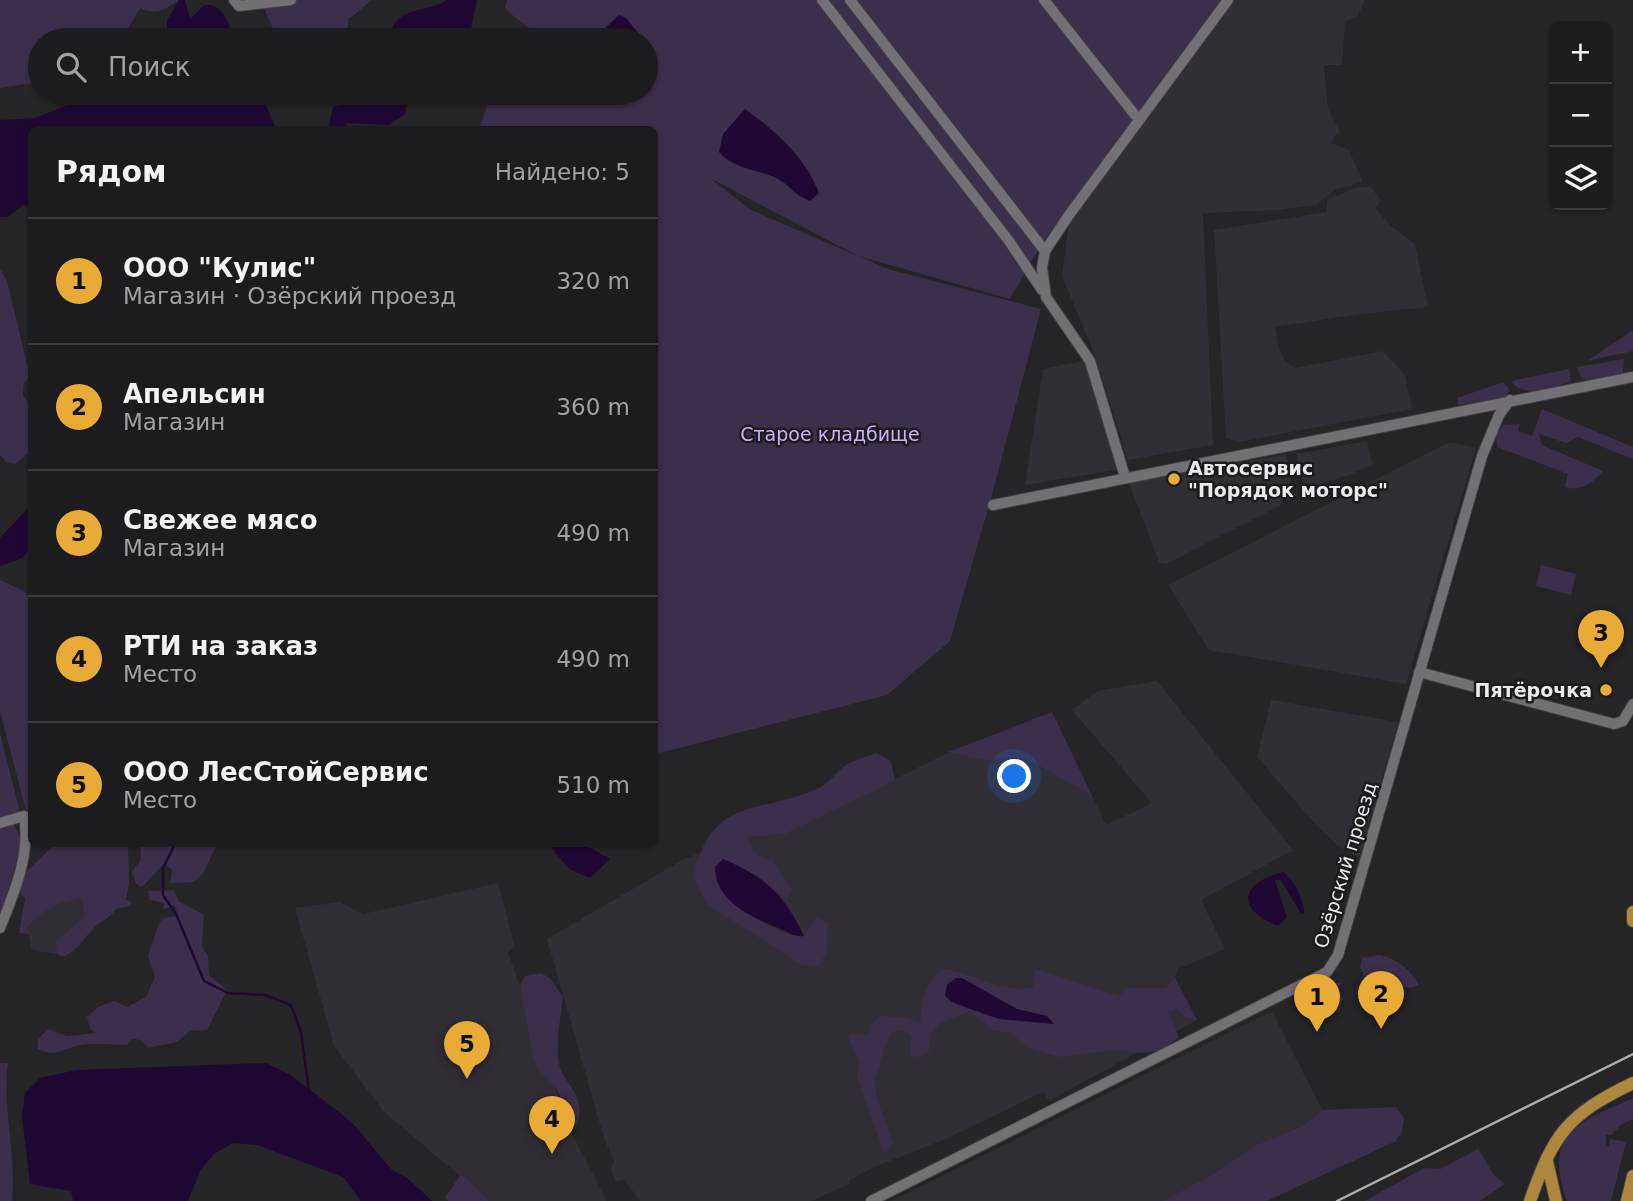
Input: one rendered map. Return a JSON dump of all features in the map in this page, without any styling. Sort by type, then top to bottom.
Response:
[{"type":"main road","points":[[1633,912],[1633,921]]},
{"type":"main road","points":[[1530,1201],[1547,1154],[1565,1128],[1583,1112],[1633,1083]]},
{"type":"main road","points":[[1547,1154],[1556,1201]]},
{"type":"main road","points":[[1627,1201],[1633,1176]]},
{"type":"street","points":[[234,0],[239,6],[291,0]]},
{"type":"street","points":[[822,0],[1009,241],[1090,361],[1125,477]]},
{"type":"street","points":[[850,0],[1045,251]]},
{"type":"street","points":[[1045,0],[1135,115]]},
{"type":"street","points":[[1046,297],[1042,268],[1045,251],[1120,142],[1228,0]]},
{"type":"street","points":[[993,505],[1125,477],[1301,446],[1510,400],[1633,377]]},
{"type":"street","name":"Озёрский проезд","points":[[871,1201],[1327,972],[1338,955],[1482,456],[1499,415],[1510,400]]},
{"type":"street","points":[[1419,672],[1614,724],[1623,721],[1633,704]]},
{"type":"street","points":[[0,822],[24,816],[27,834],[25,852],[0,929]]},
{"type":"shaded area","points":[[179,0],[185,0],[190,19],[203,6],[210,5],[220,10],[230,28],[167,28],[167,21]]},
{"type":"shaded area","points":[[447,0],[477,0],[471,28],[393,28],[404,15]]},
{"type":"shaded area","points":[[1231,0],[1365,0],[1358,16],[1345,22],[1342,65],[1324,65],[1328,109],[1340,132],[1334,136],[1332,143],[1349,150],[1363,182],[1336,189],[1316,205],[1279,210],[1203,213],[1213,445],[1128,460],[1095,356],[1062,276],[1070,215]]},
{"type":"shaded area","points":[[619,15],[626,18],[634,28],[605,28]]},
{"type":"shaded area","points":[[68,105],[266,105],[275,126],[28,126],[28,206],[23,205],[8,217],[0,217],[0,120],[35,118]]},
{"type":"shaded area","points":[[406,105],[405,114],[389,125],[347,123],[346,126],[329,126],[333,107]]},
{"type":"shaded area","points":[[745,109],[768,126],[805,167],[819,193],[810,201],[778,179],[739,166],[719,152],[723,134]]},
{"type":"shaded area","points":[[1357,187],[1371,187],[1381,201],[1375,208],[1391,226],[1415,244],[1428,307],[1275,327],[1279,348],[1285,362],[1295,368],[1383,351],[1405,375],[1412,409],[1239,442],[1226,438],[1214,230],[1327,212],[1327,200]]},
{"type":"shaded area","points":[[1088,360],[1121,469],[1025,485],[1043,369]]},
{"type":"shaded area","points":[[1367,441],[1372,464],[1352,474],[1305,489],[1297,454]]},
{"type":"shaded area","points":[[1450,442],[1476,448],[1406,684],[1209,650],[1168,585]]},
{"type":"shaded area","points":[[1286,454],[1291,480],[1281,505],[1166,564],[1159,562],[1129,483]]},
{"type":"shaded area","points":[[28,508],[28,552],[22,558],[0,566],[0,538]]},
{"type":"shaded area","points":[[1157,681],[1293,850],[1201,900],[1225,949],[1178,969],[1175,978],[1197,1020],[1049,1101],[1043,1092],[948,1138],[872,1168],[850,1180],[849,1184],[812,1201],[640,1201],[624,1179],[616,1182],[611,1171],[614,1161],[604,1138],[547,939],[684,859],[747,836],[785,834],[949,752],[1052,712],[1106,825],[1152,803],[1072,710],[1097,691]]},
{"type":"shaded area","points":[[1271,700],[1398,722],[1359,858],[1337,845],[1318,827],[1257,757]]},
{"type":"shaded area","points":[[551,847],[588,847],[610,859],[590,878],[569,869]]},
{"type":"shaded area","points":[[723,859],[750,872],[772,889],[789,909],[804,936],[791,934],[757,919],[736,906],[721,889],[717,879],[715,867]]},
{"type":"shaded area","points":[[1283,872],[1298,891],[1304,914],[1301,914],[1281,880],[1275,880],[1287,917],[1278,926],[1254,912],[1248,896],[1258,883]]},
{"type":"shaded area","points":[[498,883],[515,947],[508,952],[570,1130],[607,1201],[490,1201],[385,1113],[334,1046],[295,908],[340,902],[363,914]]},
{"type":"shaded area","points":[[82,898],[84,916],[57,942],[57,954],[32,950],[27,927],[45,909],[57,902]]},
{"type":"shaded area","points":[[956,978],[962,978],[1017,1009],[1047,1016],[1054,1024],[999,1019],[951,1002],[945,995],[947,985]]},
{"type":"shaded area","points":[[1272,1011],[1322,1110],[1301,1127],[1256,1145],[1215,1173],[1162,1201],[892,1201]]},
{"type":"shaded area","points":[[266,1063],[289,1074],[339,1112],[355,1126],[391,1169],[407,1178],[432,1201],[361,1201],[343,1177],[257,1145],[233,1143],[214,1154],[200,1171],[188,1201],[73,1201],[71,1191],[30,1184],[22,1116],[25,1093],[40,1078],[77,1070]]},
{"type":"green space","points":[[0,0],[179,0],[160,10],[140,8],[128,28],[28,28],[28,84],[0,88]]},
{"type":"green space","points":[[231,0],[372,0],[349,19],[347,28],[273,28],[262,4]]},
{"type":"green space","name":"Старое кладбище","points":[[507,0],[1224,0],[1041,245],[1010,299],[858,256],[710,178],[751,210],[888,269],[1041,309],[950,641],[887,695],[658,753],[658,126],[480,126],[487,105],[658,105],[658,28],[529,28],[505,9]]},
{"type":"green space","points":[[0,269],[7,281],[28,369],[23,395],[28,402],[28,453],[15,464],[6,462],[0,455]]},
{"type":"green space","points":[[1632,331],[1633,351],[1587,361]]},
{"type":"green space","points":[[1624,359],[1623,373],[1586,380],[1580,377],[1577,367]]},
{"type":"green space","points":[[1569,369],[1571,381],[1548,389],[1523,390],[1511,381]]},
{"type":"green space","points":[[1503,382],[1510,390],[1506,397],[1459,405],[1457,398]]},
{"type":"green space","points":[[1542,409],[1633,447],[1633,459],[1578,437],[1566,443],[1539,434],[1542,445],[1603,471],[1586,485],[1571,488],[1565,487],[1568,474],[1497,447],[1496,435],[1503,425],[1520,424],[1518,431],[1532,436]]},
{"type":"green space","points":[[1541,565],[1576,574],[1571,595],[1536,586]]},
{"type":"green space","points":[[0,580],[24,591],[28,597],[28,818],[0,711]]},
{"type":"green space","points":[[1052,712],[1092,796],[1024,757],[985,760],[949,752]]},
{"type":"green space","points":[[0,734],[20,812],[15,815],[15,827],[22,840],[0,921]]},
{"type":"green space","points":[[876,753],[891,761],[895,780],[785,834],[747,837],[758,855],[773,860],[791,889],[786,900],[756,874],[718,886],[746,911],[782,932],[804,936],[816,918],[828,922],[827,951],[819,966],[802,965],[708,905],[693,878],[701,851],[724,820],[738,812],[817,789],[846,765]]},
{"type":"green space","points":[[128,847],[129,883],[126,900],[132,902],[130,906],[116,909],[94,928],[76,949],[62,957],[57,954],[56,942],[84,916],[82,898],[52,907],[27,927],[29,934],[19,933],[25,899],[18,890],[26,872],[51,848]]},
{"type":"green space","points":[[141,847],[217,847],[203,874],[194,882],[170,883],[172,870],[164,864],[142,887],[136,884],[132,872],[141,859]]},
{"type":"green space","points":[[174,890],[179,901],[204,915],[202,946],[208,956],[209,975],[227,990],[207,1030],[190,1031],[177,1042],[148,1048],[141,1040],[132,1039],[127,1045],[81,1045],[55,1053],[38,1049],[38,1039],[48,1029],[67,1036],[96,1033],[90,1029],[87,1017],[98,1007],[114,1001],[127,1007],[146,997],[155,977],[148,957],[154,937],[162,919],[174,916],[177,909],[174,905],[163,910],[164,903],[150,900],[148,891]]},
{"type":"green space","points":[[1379,955],[1402,966],[1412,974],[1419,985],[1411,988],[1367,981],[1360,968],[1362,958]]},
{"type":"green space","points":[[942,969],[953,971],[1000,986],[1022,989],[1033,987],[1036,969],[1119,996],[1127,988],[1165,988],[1175,978],[1197,1020],[1186,1018],[1177,1009],[1169,1013],[1179,1037],[1164,1049],[1147,1053],[1114,1050],[1059,1057],[1028,1048],[1011,1033],[993,1030],[969,1011],[939,1024],[930,1035],[929,1051],[919,1057],[910,1056],[911,1035],[902,1030],[895,1031],[886,1044],[875,1078],[876,1096],[893,1143],[884,1153],[857,1077],[860,1062],[849,1040],[849,1034],[869,1035],[870,1025],[881,1016],[902,1017],[922,1023],[922,1001],[937,973]],"holes":[[[962,978],[1042,1024],[1021,1019],[999,1019],[963,1007]]]},
{"type":"green space","points":[[541,973],[550,978],[563,997],[558,1058],[560,1068],[577,1097],[579,1116],[576,1129],[556,1088],[538,1069],[533,1056],[520,986],[525,976]]},
{"type":"green space","points":[[1331,983],[1342,983],[1338,987],[1343,999],[1339,1011],[1304,1004],[1309,1001],[1311,992]]},
{"type":"green space","points":[[0,1063],[8,1063],[12,1201],[0,1201]]},
{"type":"green space","points":[[1633,1098],[1633,1119],[1622,1124],[1611,1135],[1606,1135],[1606,1147],[1609,1146],[1610,1139],[1626,1142],[1611,1201],[1567,1201],[1560,1178],[1559,1160],[1570,1133],[1596,1115]]},
{"type":"green space","points":[[1396,1107],[1404,1118],[1402,1131],[1396,1141],[1267,1201],[1162,1201],[1215,1173],[1256,1145],[1301,1127],[1322,1110]]},
{"type":"green space","points":[[1478,1149],[1494,1175],[1505,1184],[1480,1201],[1365,1201],[1424,1168],[1440,1169]]},
{"type":"green space","points":[[461,1174],[490,1201],[448,1201],[445,1198]]},
{"type":"waterway","points":[[174,847],[163,868],[163,895],[176,914],[204,981],[228,993],[265,995],[291,1005],[301,1032],[309,1091]]},
{"type":"railway","points":[[1337,1201],[1633,1054]]},
{"type":"place","name":"Автосервис \"Порядок моторс\"","points":[[1174,479]]},
{"type":"place","name":"Свежее мясо","points":[[1601,668]]},
{"type":"place","name":"Пятёрочка","points":[[1606,690]]},
{"type":"place","name":"Апельсин","points":[[1381,1029]]},
{"type":"place","name":"ООО \"Кулис\"","points":[[1317,1032]]},
{"type":"place","name":"ООО ЛесСтойСервис","points":[[467,1079]]},
{"type":"place","name":"РТИ на заказ","points":[[552,1154]]}]
